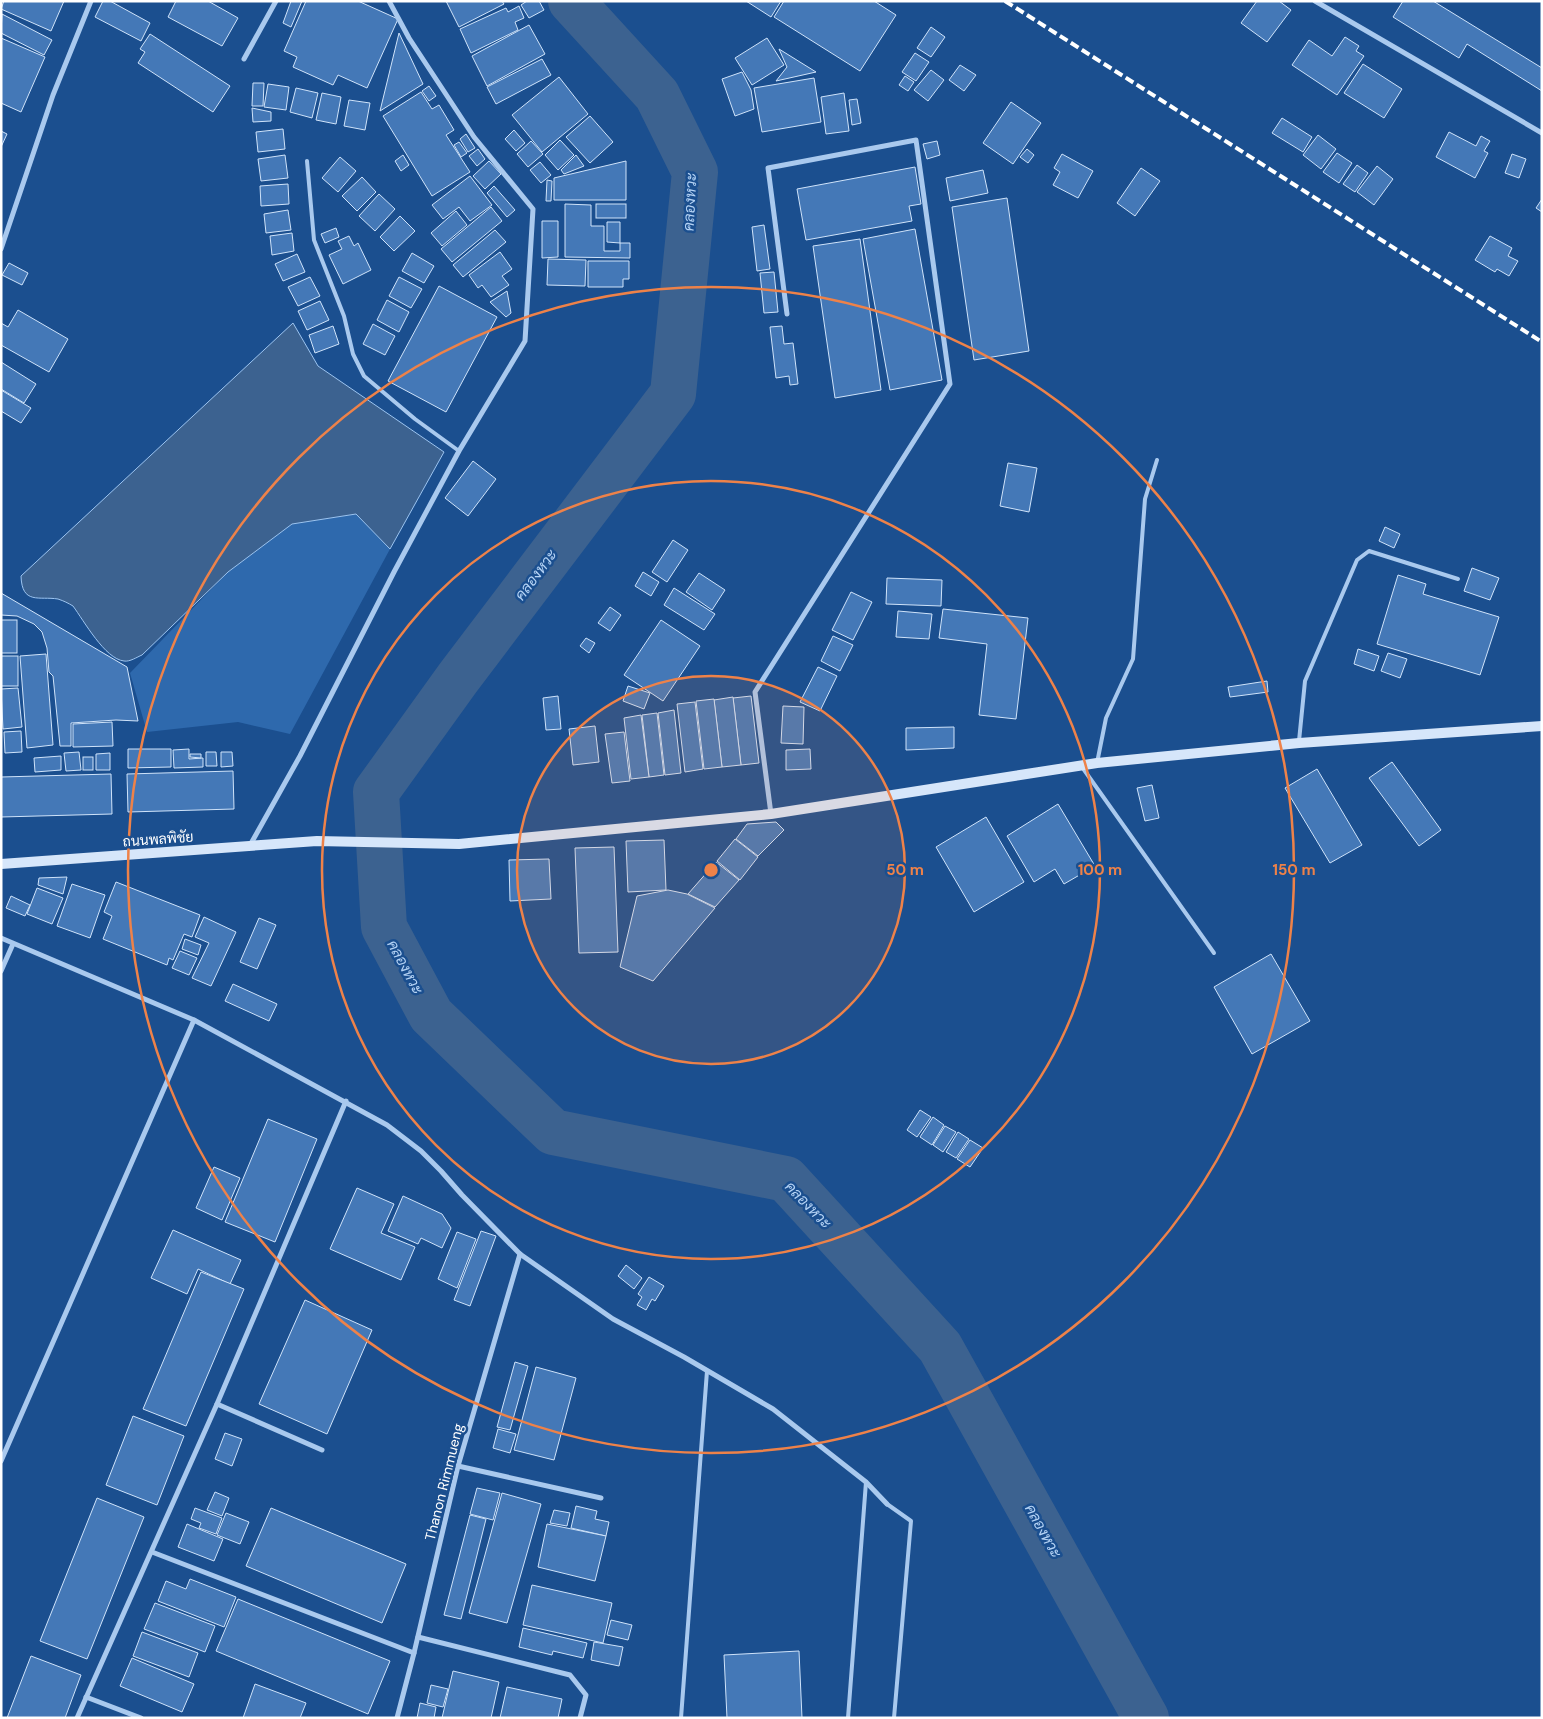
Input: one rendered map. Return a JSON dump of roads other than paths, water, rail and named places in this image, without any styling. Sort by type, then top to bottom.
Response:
[{"type":"street","points":[[1,249],[53,95],[91,1]]},
{"type":"street","points":[[244,59],[276,1]]},
{"type":"street","points":[[249,847],[300,756],[394,572],[459,451],[525,341],[533,209],[474,137],[409,38],[389,1]]},
{"type":"street","points":[[1315,1],[1542,133]]},
{"type":"street","points":[[771,814],[755,692],[950,384],[916,140],[768,168],[787,314]]},
{"type":"street","name":"ถนนพลพิชัย","points":[[1,864],[317,841],[459,844],[771,814],[1097,763],[1299,743],[1542,726]]},
{"type":"street","points":[[1,938],[194,1020],[387,1125],[421,1151],[442,1171],[462,1195],[520,1254],[613,1319],[642,1333],[773,1409],[866,1482],[887,1504]]},
{"type":"street","points":[[1,971],[13,944]]},
{"type":"street","points":[[1,1461],[194,1020]]},
{"type":"street","points":[[77,1718],[217,1404],[346,1101]]},
{"type":"street","name":"Thanon Rimmueng","points":[[397,1718],[458,1466],[520,1254]]},
{"type":"street","points":[[217,1404],[322,1450]]},
{"type":"street","points":[[458,1466],[601,1498]]},
{"type":"street","points":[[152,1552],[414,1653]]},
{"type":"street","points":[[418,1637],[570,1675],[586,1695],[580,1718]]},
{"type":"street","points":[[86,1697],[141,1718]]},
{"type":"lane","points":[[307,161],[314,240],[344,316],[354,354],[364,376],[415,419],[459,451]]},
{"type":"lane","points":[[1097,763],[1106,718],[1133,659],[1145,499],[1157,460]]},
{"type":"lane","points":[[1299,743],[1305,681],[1357,560],[1369,551],[1458,579]]},
{"type":"lane","points":[[1081,765],[1214,953]]},
{"type":"lane","points":[[681,1718],[707,1371]]},
{"type":"lane","points":[[848,1718],[866,1482]]},
{"type":"lane","points":[[887,1504],[911,1522],[894,1718]]},
{"type":"waterway","name":"คลองหวะ","points":[[571,1],[657,95],[695,172],[673,394],[458,678],[376,792],[384,927],[431,1015],[553,1132],[786,1179],[940,1347],[1146,1718]]},
{"type":"railway","points":[[1005,1],[1542,342]]}]
